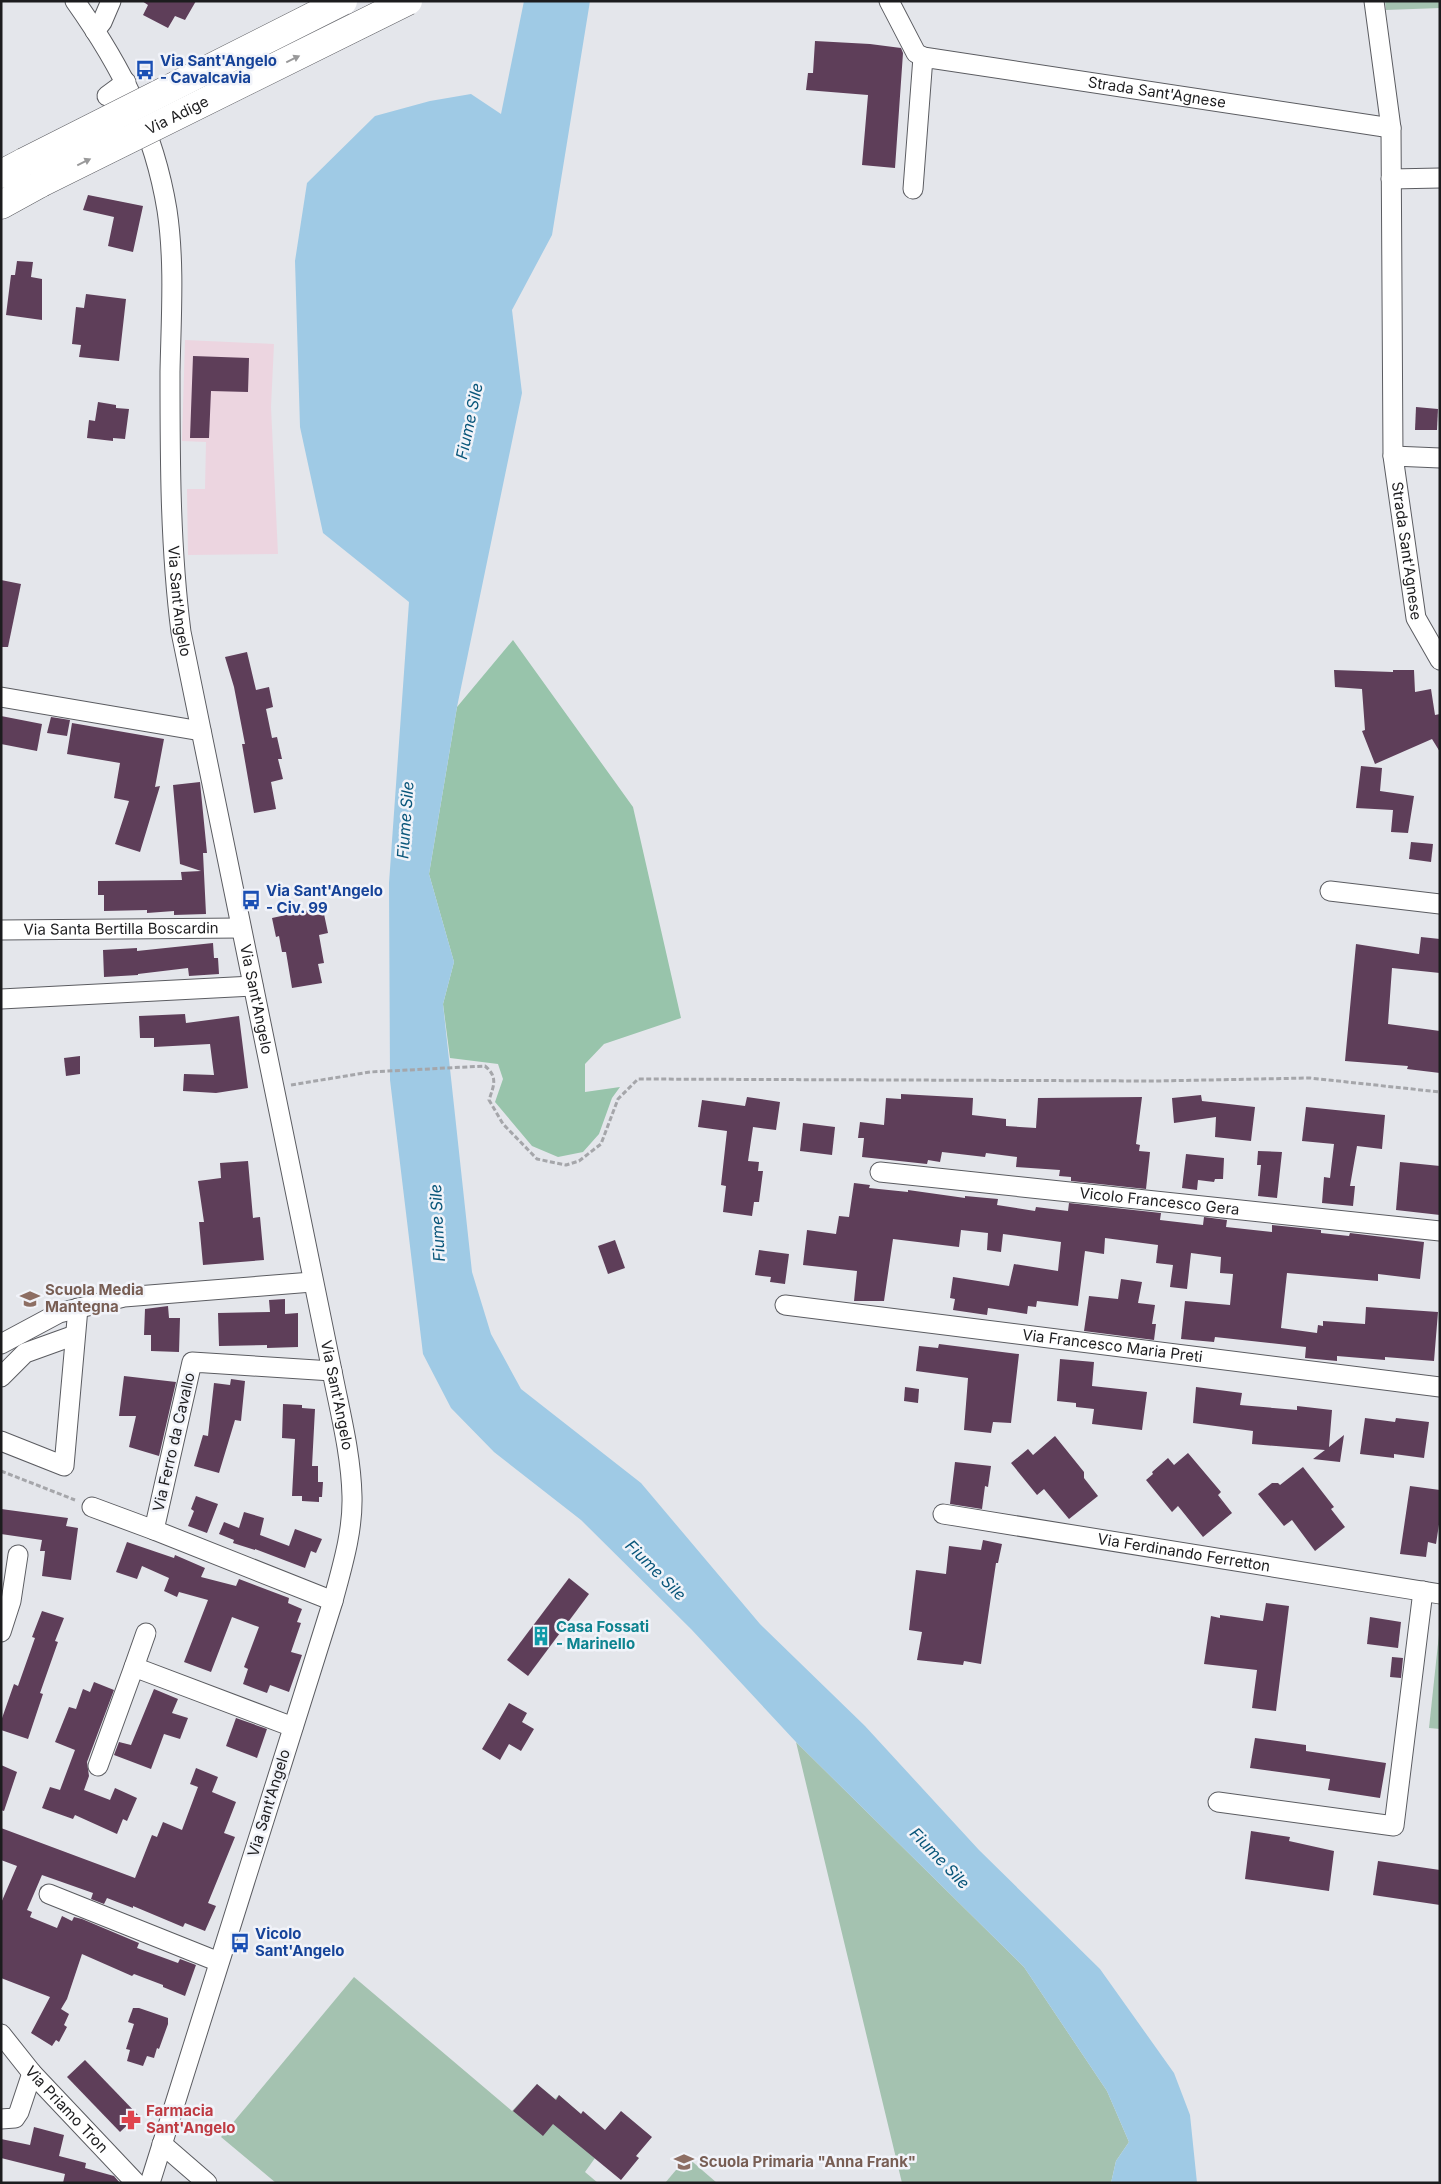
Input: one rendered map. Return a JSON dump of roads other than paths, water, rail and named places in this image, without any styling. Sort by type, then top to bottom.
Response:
[{"type":"highway","name":"Via Adige","points":[[13,168],[343,1]]},
{"type":"highway","name":"Via Adige","points":[[1,205],[41,183],[408,1]]},
{"type":"street","name":"Via Sant'Angelo","points":[[75,1],[126,82],[140,113],[155,159],[167,210],[171,259],[170,467],[174,560],[181,632],[312,1282],[332,1372],[346,1444],[352,1497],[346,1552],[333,1601],[150,2183]]},
{"type":"street","points":[[95,31],[105,17],[112,1]]},
{"type":"street","points":[[889,1],[916,53],[923,58],[913,189]]},
{"type":"street","name":"Strada Sant'Agnese","points":[[1374,1],[1391,128],[1393,456],[1416,618],[1437,647]]},
{"type":"street","name":"Strada Sant'Agnese","points":[[923,58],[1391,128]]},
{"type":"street","points":[[107,96],[126,82]]},
{"type":"street","points":[[1391,179],[1440,178]]},
{"type":"street","points":[[1393,456],[1440,458]]},
{"type":"street","points":[[1,697],[201,731]]},
{"type":"street","points":[[1330,891],[1440,904]]},
{"type":"street","name":"Via Santa Bertilla Boscardin","points":[[1,930],[242,928]]},
{"type":"street","points":[[1,999],[253,986]]},
{"type":"street","name":"Vicolo Francesco Gera","points":[[880,1172],[1440,1231]]},
{"type":"street","points":[[1,1344],[59,1313],[124,1297],[312,1282]]},
{"type":"street","name":"Via Francesco Maria Preti","points":[[786,1305],[1440,1387]]},
{"type":"street","points":[[1,1441],[64,1466],[78,1308]]},
{"type":"street","points":[[1,1378],[25,1353],[76,1335]]},
{"type":"street","name":"Via Ferro da Cavallo","points":[[332,1372],[192,1362],[154,1530],[333,1601]]},
{"type":"street","points":[[92,1507],[154,1530]]},
{"type":"street","name":"Via Ferdinando Ferretton","points":[[943,1514],[1432,1593],[1394,1826],[1218,1802]]},
{"type":"street","points":[[1,1632],[11,1601],[18,1555]]},
{"type":"street","points":[[98,1766],[146,1633]]},
{"type":"street","points":[[134,1667],[293,1727]]},
{"type":"street","points":[[49,1894],[219,1962]]},
{"type":"street","name":"Via Priamo Tron","points":[[1,2034],[32,2073],[136,2183]]},
{"type":"street","points":[[1,2119],[15,2118],[19,2112],[32,2073]]},
{"type":"street","points":[[162,2144],[207,2183]]},
{"type":"water","name":"Fiume Sile","points":[[524,1],[590,1],[552,235],[512,310],[522,393],[457,707],[429,874],[454,962],[443,1004],[472,1272],[491,1334],[521,1389],[641,1483],[760,1624],[865,1726],[979,1850],[1100,1969],[1174,2073],[1190,2115],[1197,2183],[1111,2183],[1116,2161],[1129,2142],[1107,2091],[1024,1967],[796,1742],[691,1629],[581,1520],[494,1452],[451,1408],[423,1354],[390,1080],[389,883],[409,602],[323,533],[300,427],[295,261],[307,183],[375,116],[430,101],[471,94],[501,114]]},
{"type":"place","name":"Via Sant'Angelo - Cavalcavia","points":[[145,70]]},
{"type":"place","name":"Via Sant'Angelo - Civ. 99","points":[[251,900]]},
{"type":"place","name":"Scuola Media Mantegna","points":[[30,1299]]},
{"type":"place","name":"Casa Fossati - Marinello","points":[[541,1636]]},
{"type":"place","name":"Vicolo Sant'Angelo","points":[[240,1943]]},
{"type":"place","name":"Farmacia Sant'Angelo","points":[[131,2120]]},
{"type":"place","name":"Scuola Primaria \"Anna Frank\"","points":[[684,2162]]}]
